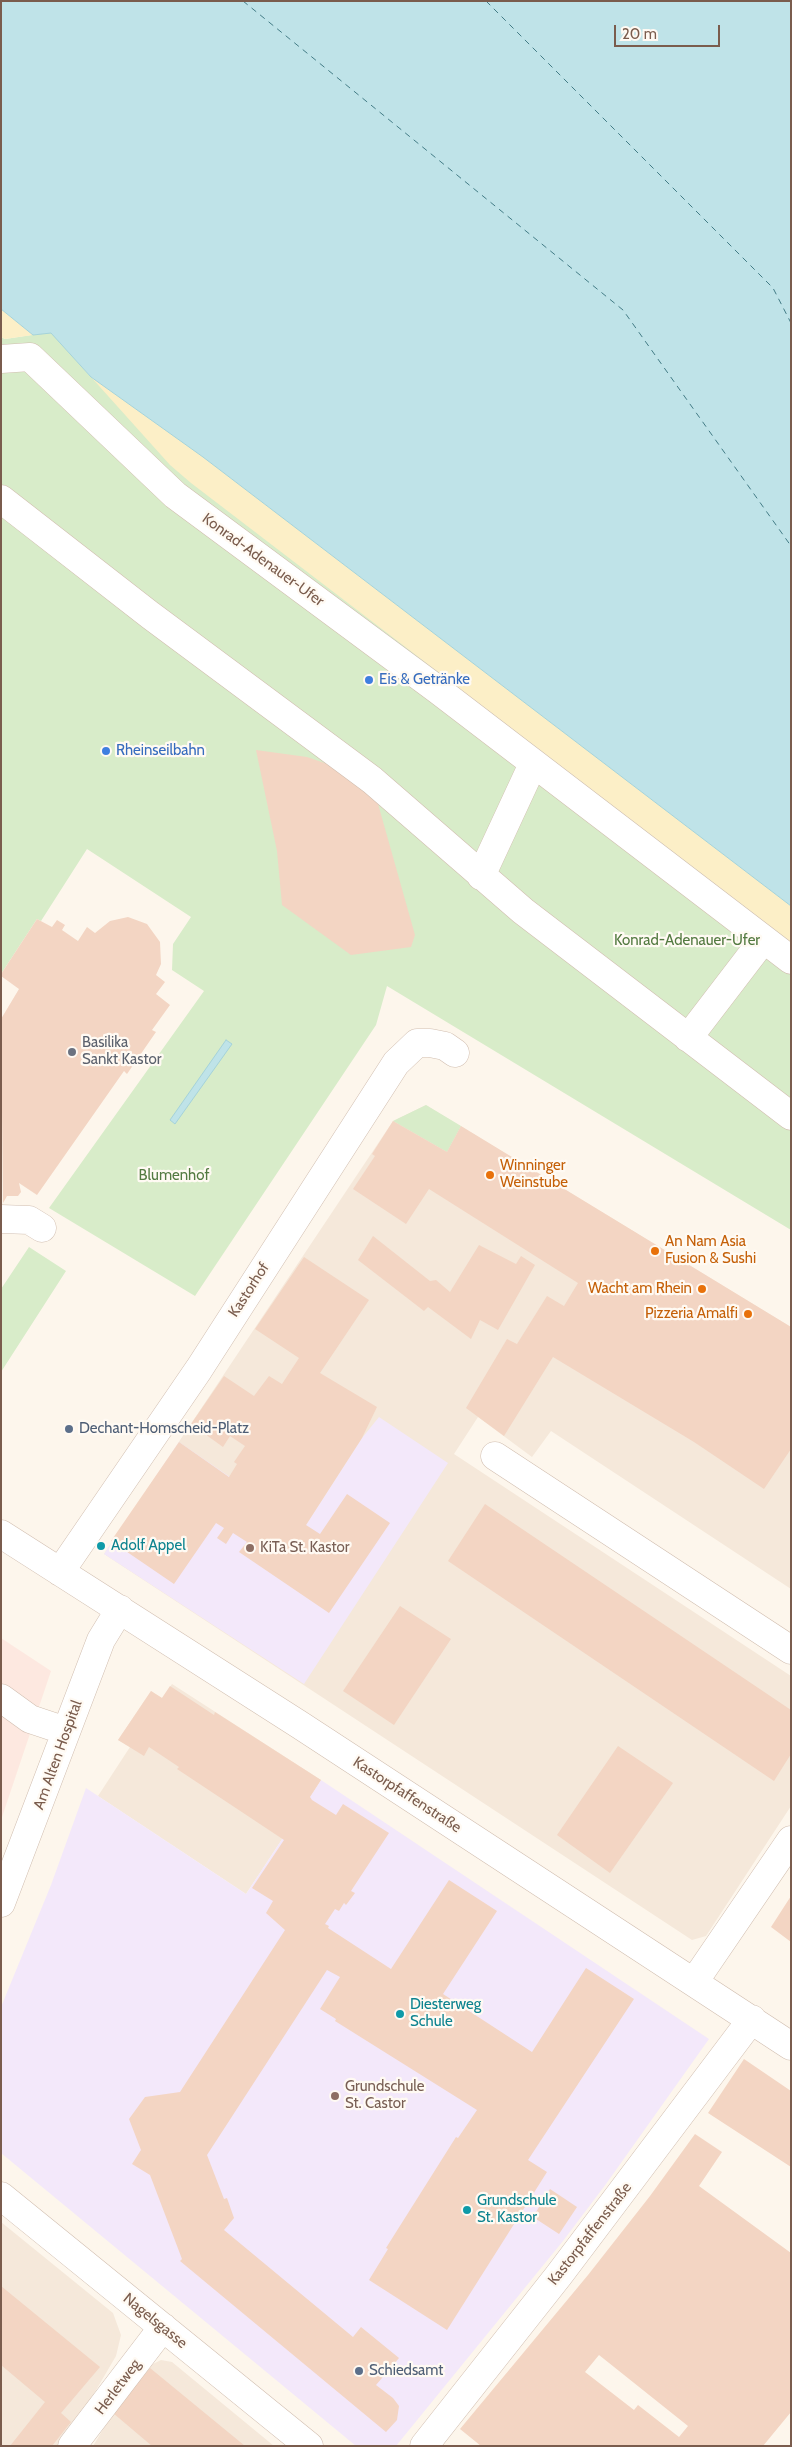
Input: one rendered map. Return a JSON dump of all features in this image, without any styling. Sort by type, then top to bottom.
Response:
[{"type":"street","name":"Konrad-Adenauer-Ufer","points":[[1,359],[30,357],[175,495],[438,690],[791,960]]},
{"type":"street","points":[[1,499],[150,615],[372,780],[481,876],[791,1116]]},
{"type":"street","points":[[481,876],[533,764]]},
{"type":"street","points":[[688,1038],[764,940]]},
{"type":"street","name":"Kastorhof","points":[[60,1572],[199,1369],[392,1069],[417,1043],[437,1044],[455,1053]]},
{"type":"street","points":[[1,1219],[29,1220],[42,1228]]},
{"type":"street","points":[[495,1456],[791,1650]]},
{"type":"street","points":[[1,1534],[120,1609]]},
{"type":"street","name":"Am Alten Hospital","points":[[1,1903],[101,1640],[120,1609]]},
{"type":"street","name":"Kastorpfaffenstraße","points":[[120,1609],[791,2046]]},
{"type":"street","points":[[1,1698],[30,1719],[66,1731]]},
{"type":"street","points":[[694,1982],[791,1840]]},
{"type":"street","name":"Kastorpfaffenstraße","points":[[424,2446],[635,2176],[752,2020]]},
{"type":"street","name":"Nagelsgasse","points":[[1,2196],[309,2446]]},
{"type":"street","name":"Herletweg","points":[[72,2446],[163,2327]]},
{"type":"shaded area","points":[[426,1105],[791,1327],[791,1589],[551,1431],[532,1457],[478,1417],[454,1454],[791,1676],[791,1806],[706,1936],[692,1940],[104,1554],[393,1121]]},
{"type":"shaded area","name":"KiTa St. Kastor","points":[[379,1417],[448,1463],[304,1684],[104,1554],[179,1442],[304,1528],[362,1438]]},
{"type":"shaded area","points":[[1,1638],[51,1671],[1,1820]]},
{"type":"shaded area","points":[[172,1684],[321,1780],[246,1894],[98,1796],[130,1747],[118,1740],[151,1691],[162,1698]]},
{"type":"shaded area","name":"Grundschule St. Castor","points":[[321,1780],[709,2039],[563,2241],[396,2446],[356,2446],[1,2153],[1,2007],[51,1885],[86,1788],[246,1894]]},
{"type":"shaded area","points":[[1,2222],[113,2313],[121,2335],[116,2356],[75,2426],[58,2446],[1,2446]]},
{"type":"shaded area","points":[[161,2360],[172,2362],[274,2446],[93,2446],[113,2413],[153,2364]]},
{"type":"green space","name":"Blumenhof","points":[[51,332],[91,377],[203,457],[791,906],[791,1230],[387,986],[376,1025],[195,1296],[49,1208],[204,991],[172,970],[173,944],[191,917],[87,849],[41,921],[37,919],[1,974],[1,337],[5,339]]},
{"type":"green space","points":[[426,1105],[461,1126],[447,1152],[393,1121]]},
{"type":"green space","points":[[29,1247],[66,1271],[1,1372],[1,1289]]},
{"type":"sand","points":[[1,309],[33,335],[5,339],[1,337]]},
{"type":"sand","points":[[91,377],[203,457],[791,906],[791,942],[191,483],[170,465]]},
{"type":"water","points":[[1,1],[791,1],[791,906],[203,457],[91,377],[51,333],[33,335],[1,309]]},
{"type":"water","points":[[226,1040],[232,1044],[175,1124],[170,1120]]},
{"type":"building","points":[[256,750],[307,757],[371,779],[415,935],[411,947],[351,955],[282,905],[277,851]]},
{"type":"building","name":"Basilika Sankt Kastor","points":[[128,917],[147,924],[160,942],[161,964],[156,975],[165,982],[156,994],[170,1005],[152,1030],[156,1032],[127,1074],[124,1071],[37,1195],[19,1183],[21,1192],[18,1196],[7,1196],[3,1203],[1,1019],[19,989],[1,976],[1,974],[37,919],[52,927],[57,920],[65,925],[62,930],[78,941],[87,927],[95,933],[110,921]]},
{"type":"building","points":[[393,1121],[447,1152],[461,1126],[791,1327],[791,1449],[764,1489],[694,1442],[553,1357],[504,1436],[466,1408],[507,1339],[517,1344],[547,1296],[564,1306],[578,1283],[429,1189],[406,1224],[353,1189],[375,1156],[372,1154]]},
{"type":"building","points":[[373,1236],[430,1281],[436,1280],[450,1292],[479,1245],[516,1264],[521,1256],[535,1265],[498,1330],[480,1320],[471,1339],[428,1307],[424,1311],[358,1260]]},
{"type":"building","points":[[304,1257],[369,1300],[320,1373],[377,1407],[362,1438],[306,1525],[320,1534],[347,1494],[390,1523],[329,1613],[239,1552],[247,1542],[233,1533],[226,1544],[217,1538],[224,1528],[216,1523],[174,1584],[111,1541],[179,1442],[229,1477],[237,1464],[234,1462],[245,1446],[230,1436],[223,1447],[191,1424],[224,1376],[254,1396],[269,1376],[282,1384],[299,1358],[255,1329]]},
{"type":"building","points":[[485,1504],[791,1710],[791,1754],[774,1781],[448,1561]]},
{"type":"building","points":[[400,1606],[451,1639],[394,1725],[343,1691]]},
{"type":"building","points":[[170,1686],[214,1715],[215,1712],[321,1780],[310,1797],[312,1800],[336,1815],[343,1804],[389,1833],[351,1891],[355,1893],[346,1905],[344,1903],[339,1911],[335,1909],[325,1924],[329,1926],[328,1928],[391,1969],[449,1880],[497,1911],[443,1994],[532,2052],[586,1968],[634,1999],[528,2160],[547,2172],[447,2330],[369,2280],[388,2249],[386,2248],[456,2137],[458,2138],[477,2110],[335,2021],[336,2019],[320,2009],[340,1977],[327,1970],[207,2155],[224,2199],[227,2198],[234,2218],[224,2230],[353,2337],[361,2327],[399,2358],[376,2385],[393,2398],[399,2406],[397,2420],[386,2432],[180,2261],[182,2259],[150,2175],[132,2164],[141,2150],[129,2119],[145,2097],[180,2092],[285,1930],[266,1913],[273,1901],[252,1888],[284,1840],[177,1769],[179,1767],[149,1747],[144,1756],[118,1740],[151,1691],[162,1698]]},
{"type":"building","points":[[618,1746],[673,1783],[610,1873],[557,1835]]},
{"type":"building","points":[[791,1896],[791,1942],[771,1927]]},
{"type":"building","points":[[744,2059],[791,2091],[791,2167],[708,2113]]},
{"type":"building","points":[[695,2134],[722,2152],[699,2186],[791,2253],[791,2412],[763,2446],[481,2446],[460,2429],[588,2275],[650,2196]],"holes":[[[599,2355],[688,2426],[679,2437],[638,2405],[634,2410],[585,2372]]]},
{"type":"building","points":[[550,2189],[577,2207],[559,2234],[533,2217]]},
{"type":"building","points":[[1,2286],[100,2367],[61,2413],[71,2422],[52,2446],[10,2446],[45,2402],[1,2365]]},
{"type":"building","points":[[150,2368],[245,2446],[152,2446],[113,2413]]},
{"type":"ferry route","points":[[243,1],[623,310],[791,546]]},
{"type":"ferry route","points":[[486,1],[773,288],[791,323]]},
{"type":"place","name":"Eis & Getränke","points":[[369,680]]},
{"type":"place","name":"Rheinseilbahn","points":[[106,751]]},
{"type":"place","name":"Basilika Sankt Kastor","points":[[72,1052]]},
{"type":"place","name":"Winninger Weinstube","points":[[490,1175]]},
{"type":"place","name":"An Nam Asia Fusion & Sushi","points":[[655,1251]]},
{"type":"place","name":"Wacht am Rhein","points":[[702,1289]]},
{"type":"place","name":"Pizzeria Amalfi","points":[[748,1314]]},
{"type":"place","name":"Dechant-Homscheid-Platz","points":[[69,1429]]},
{"type":"place","name":"Adolf Appel","points":[[101,1546]]},
{"type":"place","name":"KiTa St. Kastor","points":[[250,1548]]},
{"type":"place","name":"Diesterweg Schule","points":[[400,2014]]},
{"type":"place","name":"Grundschule St. Castor","points":[[335,2096]]},
{"type":"place","name":"Grundschule St. Kastor","points":[[467,2210]]},
{"type":"place","name":"Schiedsamt","points":[[359,2371]]}]
